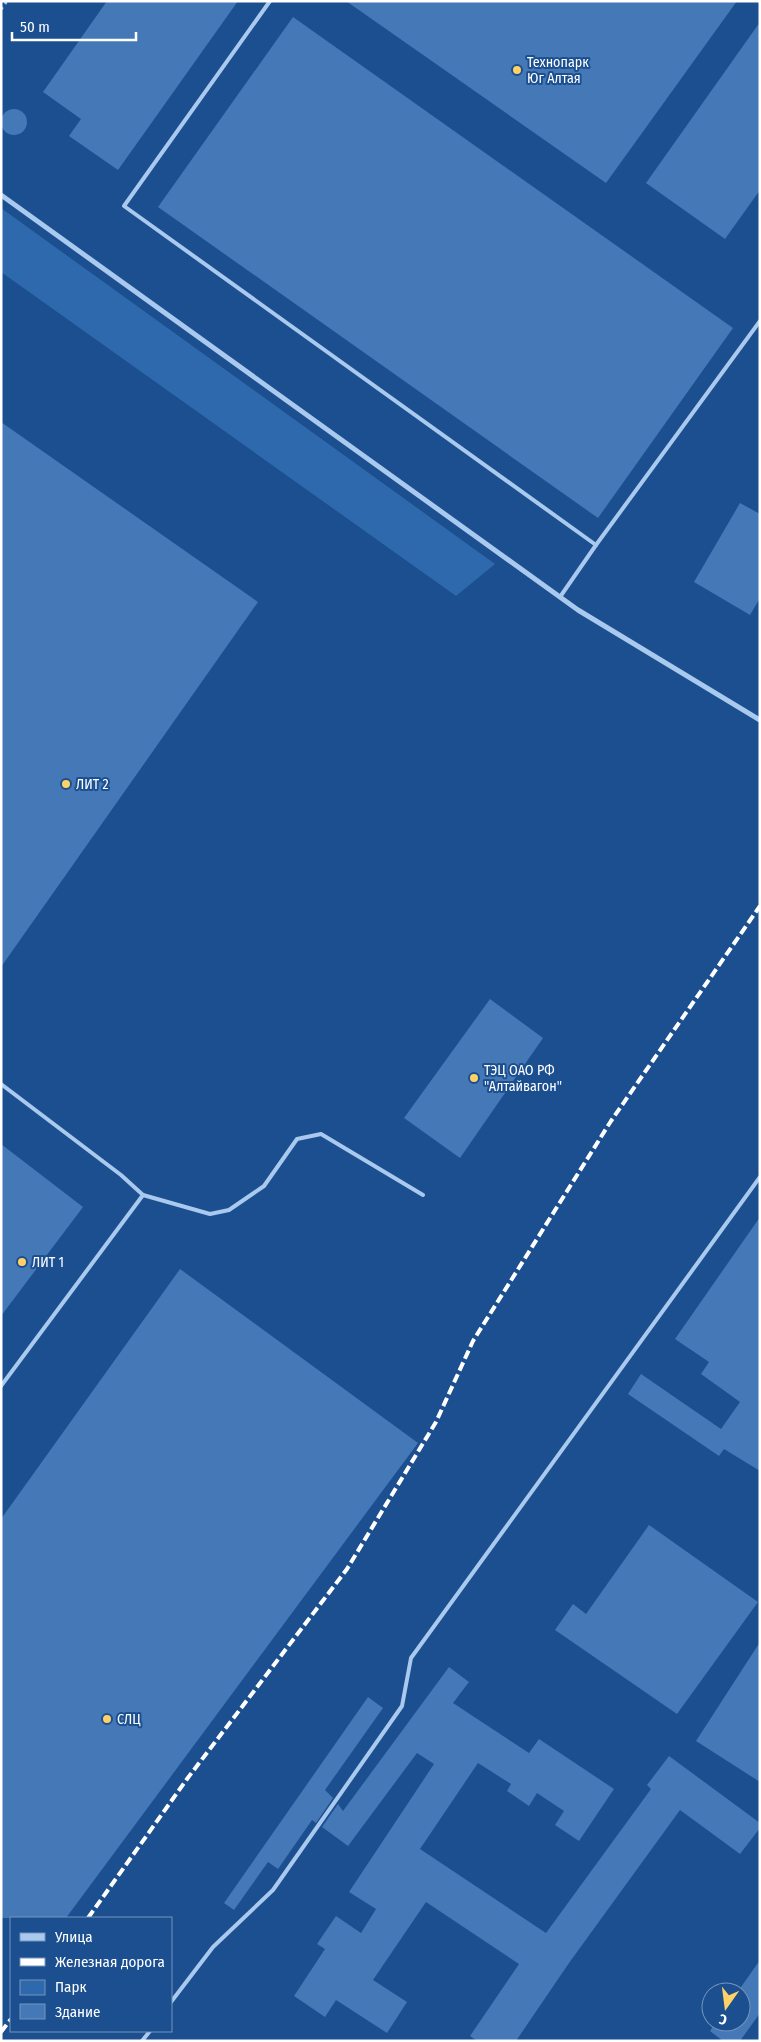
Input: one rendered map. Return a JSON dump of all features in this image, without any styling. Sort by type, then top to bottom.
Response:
[{"type":"street","points":[[1,195],[578,610],[760,720]]},
{"type":"lane","points":[[270,1],[124,206],[596,545]]},
{"type":"lane","points":[[560,597],[760,321]]},
{"type":"lane","points":[[1,1084],[121,1175],[143,1195],[210,1214],[229,1210],[264,1186],[297,1139],[321,1134],[423,1196]]},
{"type":"lane","points":[[172,2001],[213,1947],[273,1890],[402,1706],[410,1658],[760,1177]]},
{"type":"lane","points":[[1,1386],[143,1195]]},
{"type":"path","points":[[1,9],[7,1]]},
{"type":"green space","points":[[1,208],[495,564],[456,596],[1,272]]},
{"type":"building","points":[[107,1],[238,1],[118,170],[69,136],[81,119],[43,92]]},
{"type":"building","points":[[346,1],[737,1],[606,183]]},
{"type":"building","points":[[293,17],[733,328],[598,518],[158,207]]},
{"type":"building","points":[[760,22],[760,190],[725,239],[646,183]]},
{"type":"building","points":[[14,109],[23,113],[27,122],[23,131],[14,135],[5,131],[1,122],[5,113]]},
{"type":"building","name":"ЛИТ 2","points":[[1,422],[258,602],[1,967]]},
{"type":"building","points":[[740,503],[760,514],[760,598],[750,615],[694,582]]},
{"type":"building","name":"ТЭЦ ОАО РФ \"Алтайвагон\"","points":[[490,999],[543,1038],[460,1158],[404,1118]]},
{"type":"building","name":"ЛИТ 1","points":[[1,1144],[83,1207],[1,1316]]},
{"type":"building","points":[[760,1217],[760,1471],[724,1449],[719,1456],[628,1394],[641,1374],[721,1429],[740,1402],[701,1374],[709,1362],[675,1339]]},
{"type":"building","name":"СЛЦ","points":[[180,1269],[418,1443],[67,1917],[1,1918],[1,1519]]},
{"type":"building","points":[[649,1525],[758,1602],[677,1714],[555,1630],[573,1604],[586,1614]]},
{"type":"building","points":[[760,1642],[760,1782],[696,1741]]},
{"type":"building","points":[[449,1667],[469,1682],[453,1703],[529,1753],[539,1739],[614,1789],[579,1841],[555,1825],[564,1811],[537,1793],[529,1806],[507,1791],[511,1784],[478,1763],[420,1849],[546,1933],[651,1789],[647,1785],[669,1756],[760,1823],[760,1828],[740,1854],[680,1810],[569,1963],[516,2041],[477,2041],[470,2036],[519,1964],[426,1902],[373,1980],[407,2002],[387,2033],[336,2000],[325,2017],[294,1996],[325,1949],[317,1944],[336,1916],[361,1933],[376,1909],[349,1892],[434,1764],[417,1753],[348,1846],[322,1827],[338,1804],[343,1811]]},
{"type":"building","points":[[368,1697],[383,1708],[325,1790],[333,1798],[316,1823],[312,1820],[278,1869],[268,1862],[234,1910],[224,1903]]},
{"type":"building","points":[[760,1960],[760,2013],[751,2026],[751,1982],[745,1982]]},
{"type":"building","points":[[711,2032],[746,2032],[740,2041],[723,2041]]},
{"type":"railway","points":[[89,1917],[187,1779],[347,1569],[436,1422],[473,1341],[611,1121],[760,906]]},
{"type":"railway","points":[[1,2032],[10,2020]]},
{"type":"place","name":"Технопарк Юг Алтая","points":[[517,70]]},
{"type":"place","name":"ЛИТ 2","points":[[66,784]]},
{"type":"place","name":"ТЭЦ ОАО РФ \"Алтайвагон\"","points":[[474,1078]]},
{"type":"place","name":"ЛИТ 1","points":[[22,1262]]},
{"type":"place","name":"СЛЦ","points":[[107,1719]]}]
